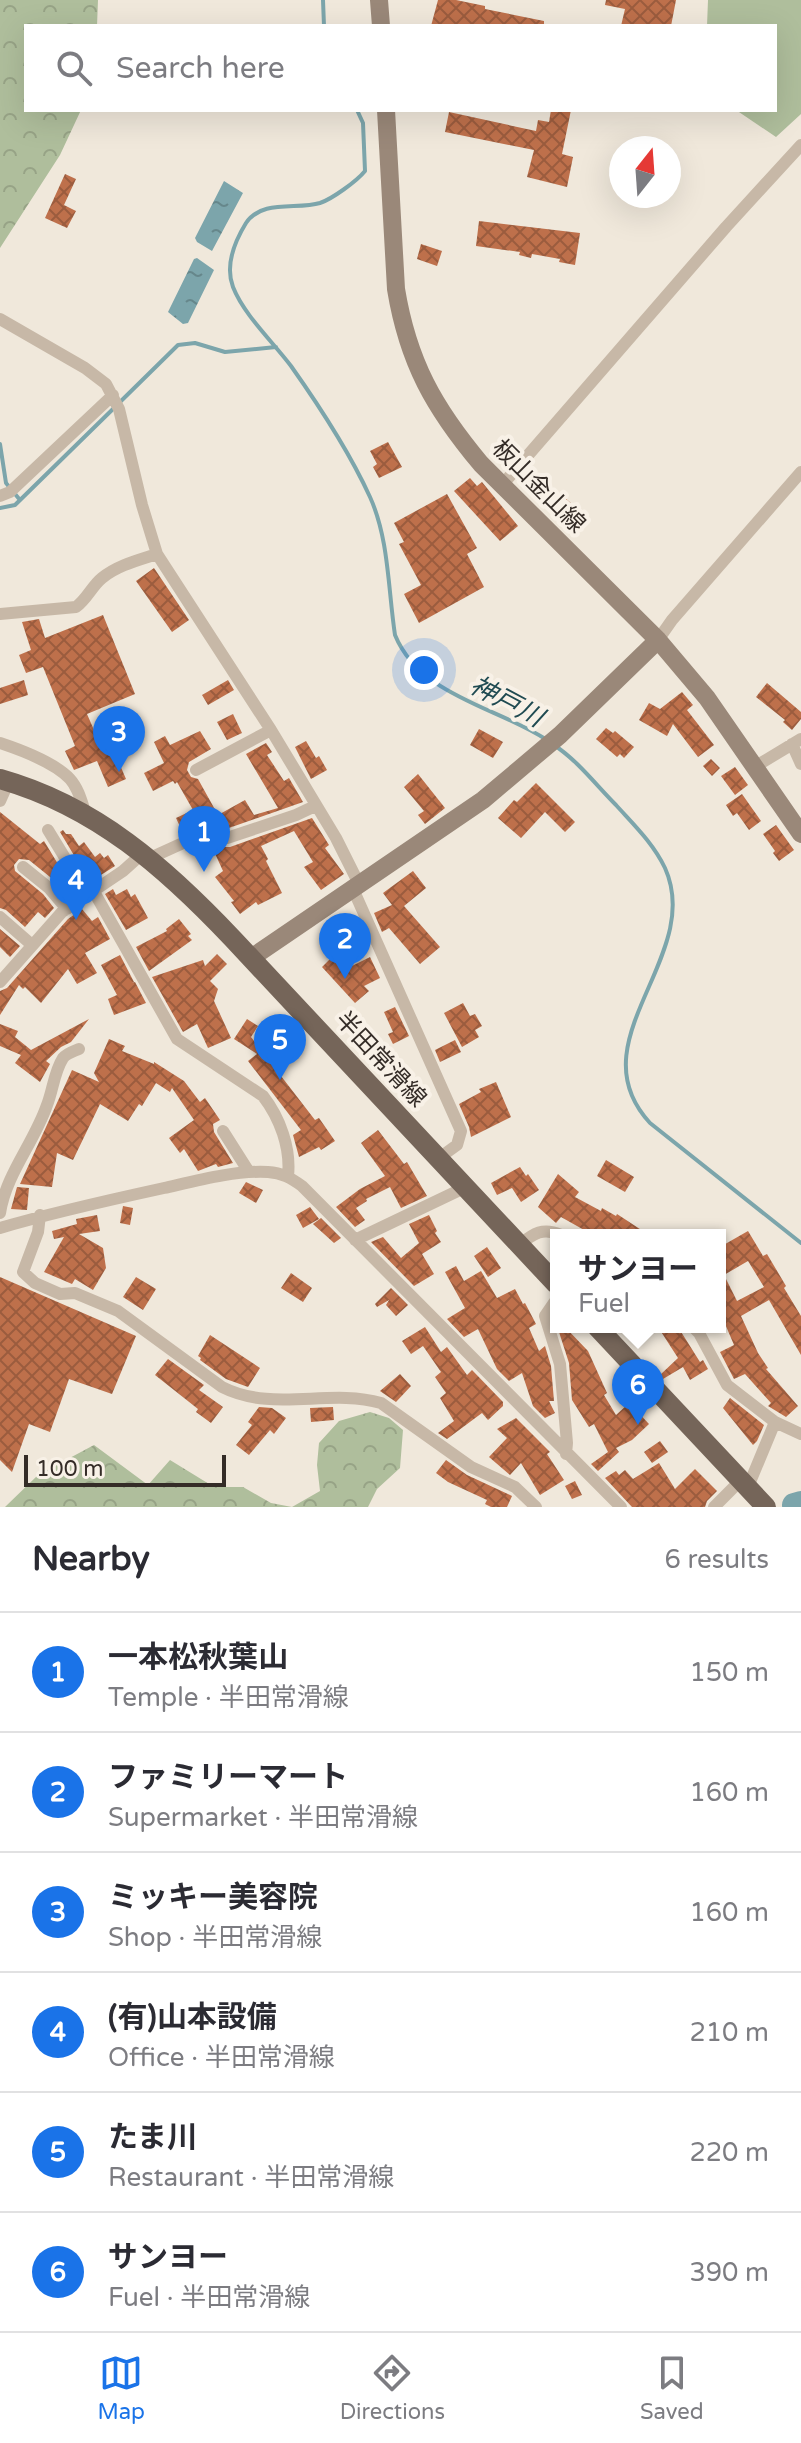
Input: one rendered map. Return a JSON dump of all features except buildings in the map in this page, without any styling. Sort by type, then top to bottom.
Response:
[{"type":"main road","points":[[379,0],[381,24]]},
{"type":"main road","name":"板山金山線","points":[[386,112],[395,279],[415,365],[430,395],[456,435],[481,464],[658,640],[707,698],[801,834]]},
{"type":"main road","points":[[251,958],[483,800],[545,749],[658,640]]},
{"type":"main road","name":"半田常滑線","points":[[5,780],[86,815],[147,855],[194,898],[550,1278]]},
{"type":"main road","points":[[603,1333],[766,1507]]},
{"type":"street","points":[[503,484],[801,145]]},
{"type":"street","points":[[0,319],[85,368],[106,384],[113,395],[157,554],[271,730],[336,838],[461,1131],[457,1145],[439,1158]]},
{"type":"street","points":[[0,496],[10,492],[113,395]]},
{"type":"street","points":[[658,640],[801,472]]},
{"type":"street","points":[[0,614],[76,607],[103,577],[129,563],[157,554]]},
{"type":"street","points":[[196,770],[271,730]]},
{"type":"street","points":[[0,732],[0,743],[41,760],[69,778],[77,789],[86,815]]},
{"type":"street","points":[[756,766],[796,742],[801,764]]},
{"type":"street","points":[[0,801],[5,780]]},
{"type":"street","points":[[0,982],[67,909],[147,855],[194,838],[227,838],[315,806]]},
{"type":"street","points":[[48,830],[90,892],[177,1039],[263,1096],[271,1106],[279,1120],[289,1162],[288,1176]]},
{"type":"street","points":[[23,867],[49,888],[67,909]]},
{"type":"street","points":[[0,917],[32,945]]},
{"type":"street","points":[[79,1049],[65,1055],[57,1069],[47,1105],[2,1199],[0,1221],[249,1172],[288,1176],[302,1186],[621,1507]]},
{"type":"street","points":[[223,1131],[249,1172]]},
{"type":"street","points":[[355,1240],[466,1187]]},
{"type":"street","points":[[40,1215],[38,1232],[23,1272],[35,1283],[60,1294],[75,1293],[118,1311],[222,1387],[238,1395],[259,1400],[340,1399],[381,1403],[471,1467],[515,1487],[536,1507]]},
{"type":"street","points":[[519,1245],[541,1231],[550,1231]]},
{"type":"street","points":[[550,1309],[545,1316],[550,1332]]},
{"type":"street","points":[[550,1333],[560,1364],[566,1454]]},
{"type":"street","points":[[699,1333],[727,1385],[775,1422],[801,1434]]},
{"type":"street","points":[[714,1507],[745,1483],[775,1422]]},
{"type":"green space","points":[[0,0],[98,0],[97,24],[24,24],[24,112],[80,112],[60,155],[0,248]]},
{"type":"green space","points":[[708,0],[801,0],[801,114],[776,137],[739,112],[777,112],[777,24],[707,24]]},
{"type":"green space","points":[[370,1412],[389,1418],[403,1430],[400,1468],[377,1489],[368,1507],[292,1507],[320,1491],[317,1465],[319,1443],[339,1421]]},
{"type":"green space","points":[[94,1445],[148,1485],[170,1460],[214,1487],[243,1487],[271,1503],[292,1507],[5,1507],[38,1475]]},
{"type":"water","points":[[224,181],[243,193],[212,251],[195,238]]},
{"type":"water","points":[[197,258],[214,270],[188,323],[183,324],[168,312]]},
{"type":"waterway","name":"神戸川","points":[[323,0],[324,24]]},
{"type":"waterway","name":"神戸川","points":[[358,112],[363,123],[365,171],[344,189],[320,203],[270,208],[253,216],[242,230],[232,254],[230,271],[233,287],[251,318],[291,366],[323,413],[370,497],[381,530],[395,635],[407,656],[441,686],[547,740]]},
{"type":"waterway","points":[[120,402],[178,345],[195,343],[225,352],[276,347]]},
{"type":"waterway","points":[[0,508],[15,505],[114,408]]},
{"type":"waterway","points":[[0,444],[6,483],[20,500]]},
{"type":"waterway","name":"神戸川","points":[[554,745],[571,758],[649,842],[665,868],[673,901],[669,934],[632,1030],[626,1061],[630,1092],[650,1123],[801,1243]]},
{"type":"waterway","points":[[794,1505],[801,1503]]},
{"type":"place","name":"ミッキー美容院","points":[[119,772]]},
{"type":"place","name":"一本松秋葉山","points":[[204,872]]},
{"type":"place","name":"(有)山本設備","points":[[76,920]]},
{"type":"place","name":"ファミリーマート","points":[[345,979]]},
{"type":"place","name":"たま川","points":[[280,1080]]},
{"type":"place","name":"サンヨー","points":[[638,1425]]}]
